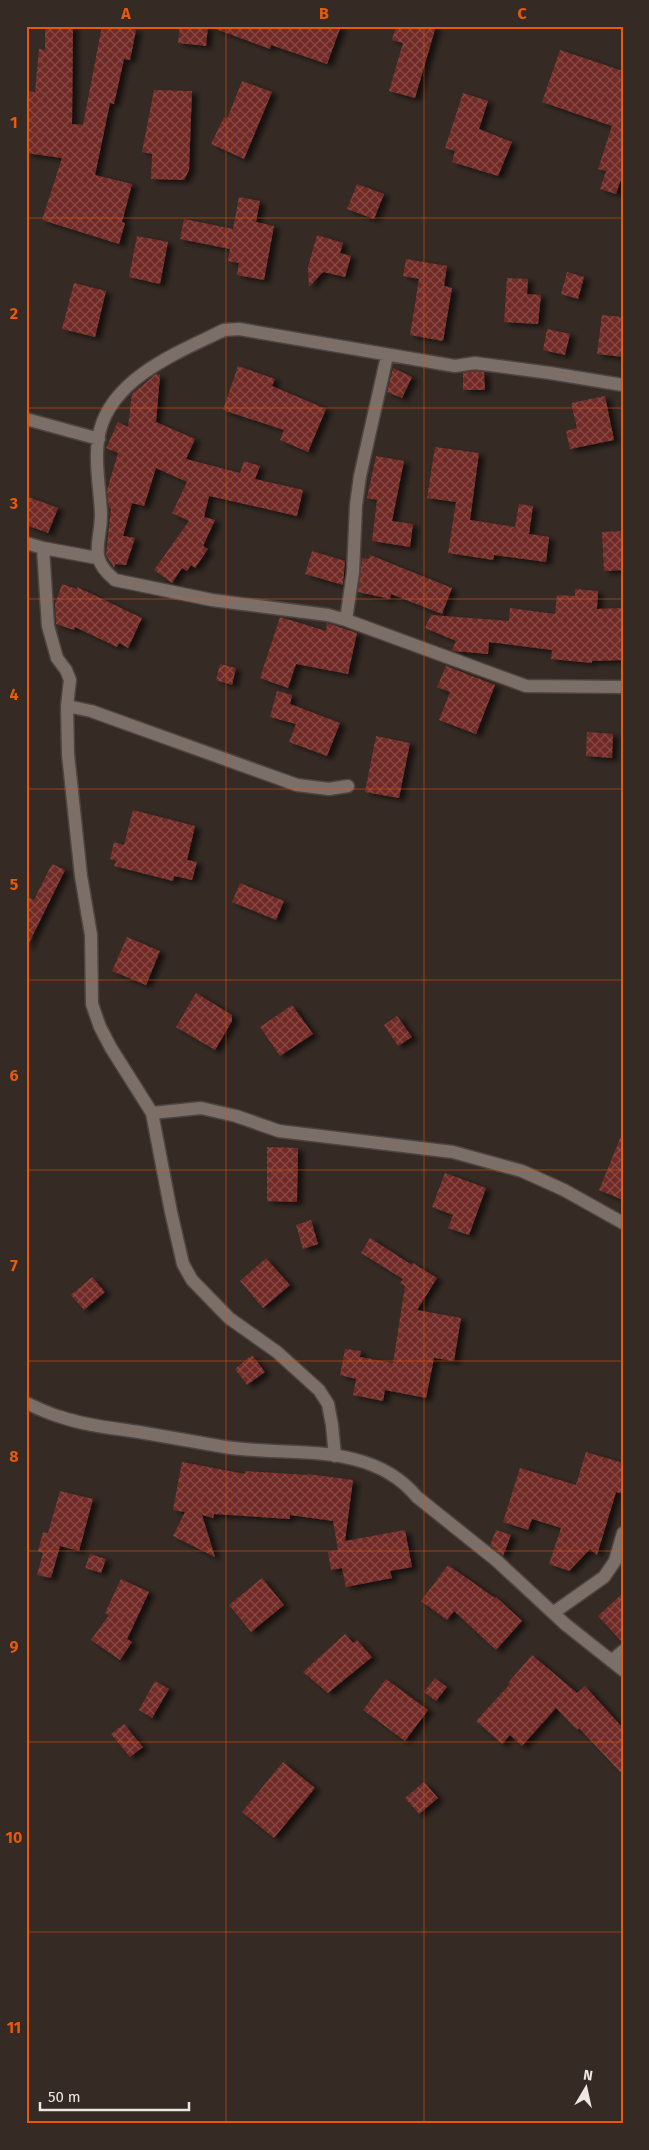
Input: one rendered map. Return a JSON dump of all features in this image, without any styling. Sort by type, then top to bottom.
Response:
[{"type":"street","points":[[623,385],[475,363],[455,366],[387,356],[239,329],[224,330],[135,378],[121,392],[106,414],[100,431],[97,467],[101,514],[97,558],[107,574],[115,580],[212,600],[328,615],[526,686],[623,687]]},
{"type":"street","points":[[346,620],[353,572],[356,506],[360,476],[387,356]]},
{"type":"street","points":[[26,419],[99,440]]},
{"type":"street","points":[[26,543],[97,558]]},
{"type":"street","points":[[43,548],[48,626],[57,658],[66,670],[70,680],[67,706],[68,754],[81,876],[91,935],[92,1004],[100,1027],[111,1048],[152,1113],[183,1264],[192,1280],[229,1318],[278,1352],[319,1390],[328,1404],[335,1456]]},
{"type":"street","points":[[67,706],[91,711],[297,785],[329,789],[348,786]]},
{"type":"street","points":[[152,1113],[201,1108],[236,1116],[279,1131],[453,1152],[522,1171],[564,1190],[623,1223]]},
{"type":"street","points":[[26,1403],[61,1418],[98,1426],[227,1448],[301,1452],[359,1459],[377,1466],[407,1485],[416,1497],[497,1561],[553,1613],[623,1670]]},
{"type":"street","points":[[553,1613],[604,1577],[615,1562],[623,1533]]},
{"type":"street","points":[[611,1661],[623,1651]]},
{"type":"building","points":[[45,26],[73,26],[72,124],[83,125],[102,26],[119,26],[136,30],[130,60],[124,59],[114,104],[110,103],[95,175],[132,184],[122,222],[125,223],[119,244],[42,220],[62,158],[26,153],[26,91],[35,92],[39,49],[45,50]]},
{"type":"building","points":[[180,26],[208,26],[206,46],[178,43]]},
{"type":"building","points":[[213,26],[341,26],[327,64],[271,45],[270,49],[213,28]]},
{"type":"building","points":[[396,26],[436,26],[415,98],[389,91],[403,43],[392,40]]},
{"type":"building","points":[[560,50],[623,71],[623,173],[616,194],[600,189],[606,171],[598,169],[612,126],[542,102]]},
{"type":"building","points":[[242,81],[272,92],[244,159],[211,144],[224,117],[227,119]]},
{"type":"building","points":[[154,90],[192,91],[189,170],[184,180],[151,179],[152,154],[142,152]]},
{"type":"building","points":[[463,93],[488,101],[479,129],[512,142],[498,176],[452,162],[455,151],[445,148]]},
{"type":"building","points":[[357,184],[384,194],[374,219],[347,209]]},
{"type":"building","points":[[239,197],[260,201],[256,222],[274,226],[264,280],[237,275],[239,263],[228,261],[230,249],[180,239],[184,219],[233,229]]},
{"type":"building","points":[[317,235],[343,243],[340,253],[351,256],[345,277],[323,272],[309,287],[308,267]]},
{"type":"building","points":[[137,236],[168,242],[160,284],[129,277]]},
{"type":"building","points":[[406,259],[447,266],[444,286],[452,288],[443,341],[410,335],[419,279],[403,276]]},
{"type":"building","points":[[567,272],[584,277],[578,299],[561,294]]},
{"type":"building","points":[[507,278],[528,279],[527,294],[541,295],[538,324],[504,322]]},
{"type":"building","points":[[74,283],[106,291],[95,337],[62,329]]},
{"type":"building","points":[[602,315],[623,317],[623,357],[597,354]]},
{"type":"building","points":[[547,329],[570,334],[565,355],[543,350]]},
{"type":"building","points":[[238,366],[275,379],[272,386],[326,409],[308,452],[280,440],[284,430],[223,410]]},
{"type":"building","points":[[393,368],[412,377],[402,398],[387,392]]},
{"type":"building","points":[[484,372],[485,390],[463,390],[463,373]]},
{"type":"building","points":[[156,374],[160,375],[156,422],[195,439],[186,459],[240,473],[244,461],[260,466],[255,479],[303,490],[297,516],[209,496],[204,517],[215,520],[203,546],[208,549],[195,568],[191,565],[187,571],[182,568],[172,583],[154,570],[189,521],[172,513],[187,482],[156,468],[144,506],[132,503],[123,536],[135,538],[126,565],[115,564],[114,568],[106,555],[111,508],[109,508],[107,490],[118,453],[106,448],[118,422],[128,427],[132,394]]},
{"type":"building","points":[[605,396],[614,440],[570,449],[566,431],[577,428],[571,403]]},
{"type":"building","points":[[435,447],[479,453],[470,520],[515,527],[519,504],[533,506],[529,534],[549,537],[546,562],[494,555],[493,560],[448,553],[456,502],[427,498]]},
{"type":"building","points":[[376,456],[404,461],[392,521],[413,524],[410,547],[372,541],[377,500],[367,498]]},
{"type":"building","points":[[26,496],[58,508],[48,533],[26,525]]},
{"type":"building","points":[[623,531],[623,570],[604,571],[602,532]]},
{"type":"building","points":[[312,551],[345,561],[343,585],[305,574]]},
{"type":"building","points":[[370,555],[452,588],[442,614],[391,594],[390,599],[358,592],[362,558],[369,559]]},
{"type":"building","points":[[62,584],[77,589],[77,587],[142,618],[128,648],[119,643],[117,647],[75,627],[74,630],[56,624],[55,604]]},
{"type":"building","points":[[575,589],[598,591],[597,609],[623,608],[623,660],[592,661],[592,663],[551,659],[552,650],[489,642],[488,654],[454,651],[452,650],[456,641],[425,628],[431,615],[509,621],[510,608],[555,614],[557,595],[575,596]]},
{"type":"building","points":[[280,617],[326,631],[327,623],[357,633],[348,674],[296,664],[288,688],[260,678]]},
{"type":"building","points":[[220,664],[236,668],[232,685],[216,680]]},
{"type":"building","points":[[446,666],[495,685],[476,734],[439,720],[450,692],[437,687]]},
{"type":"building","points":[[277,691],[292,695],[290,704],[340,723],[327,756],[289,742],[296,724],[270,717]]},
{"type":"building","points":[[587,732],[613,734],[612,758],[586,756]]},
{"type":"building","points":[[376,736],[410,743],[399,798],[365,792]]},
{"type":"building","points":[[133,810],[195,826],[187,860],[197,862],[192,880],[174,876],[173,881],[114,866],[116,861],[110,859],[114,842],[124,845]]},
{"type":"building","points":[[52,864],[65,870],[26,949],[26,896],[34,900]]},
{"type":"building","points":[[240,883],[284,901],[276,920],[232,902]]},
{"type":"building","points":[[127,937],[160,951],[146,985],[112,971]]},
{"type":"building","points":[[196,993],[232,1015],[232,1021],[215,1050],[176,1027]]},
{"type":"building","points":[[292,1005],[313,1034],[280,1056],[260,1027]]},
{"type":"building","points":[[397,1016],[412,1037],[398,1046],[384,1025]]},
{"type":"building","points":[[623,1134],[623,1200],[599,1190]]},
{"type":"building","points":[[267,1147],[298,1148],[297,1202],[267,1201]]},
{"type":"building","points":[[445,1173],[486,1188],[469,1235],[448,1228],[453,1215],[432,1207]]},
{"type":"building","points":[[311,1220],[318,1244],[303,1249],[296,1225]]},
{"type":"building","points":[[370,1238],[412,1265],[413,1263],[437,1278],[417,1310],[461,1318],[454,1361],[434,1358],[426,1398],[385,1390],[383,1401],[353,1395],[356,1379],[340,1375],[345,1349],[361,1351],[360,1357],[393,1363],[405,1286],[400,1283],[403,1279],[361,1253]]},
{"type":"building","points":[[266,1258],[290,1285],[263,1308],[240,1281]]},
{"type":"building","points":[[92,1277],[105,1292],[84,1310],[71,1295]]},
{"type":"building","points":[[252,1355],[265,1372],[247,1385],[235,1369]]},
{"type":"building","points":[[586,1452],[623,1463],[623,1494],[616,1492],[597,1555],[590,1549],[569,1571],[549,1564],[561,1528],[532,1519],[528,1530],[503,1522],[520,1468],[576,1485]]},
{"type":"building","points":[[182,1462],[245,1474],[245,1471],[308,1474],[353,1480],[345,1541],[405,1530],[412,1567],[390,1571],[392,1578],[346,1587],[342,1568],[331,1570],[328,1552],[338,1550],[333,1521],[290,1515],[290,1519],[214,1514],[213,1518],[202,1515],[215,1557],[173,1536],[185,1512],[173,1510]]},
{"type":"building","points":[[60,1491],[93,1499],[79,1551],[60,1546],[51,1578],[37,1575],[43,1553],[38,1551],[43,1532],[48,1533]]},
{"type":"building","points":[[496,1530],[511,1535],[503,1556],[490,1545]]},
{"type":"building","points":[[90,1554],[106,1559],[101,1573],[85,1568]]},
{"type":"building","points":[[448,1565],[496,1597],[522,1621],[496,1650],[454,1611],[447,1620],[421,1601]]},
{"type":"building","points":[[262,1578],[284,1605],[251,1632],[229,1605]]},
{"type":"building","points":[[121,1579],[149,1592],[127,1639],[132,1642],[120,1660],[91,1640],[109,1615],[105,1613]]},
{"type":"building","points":[[623,1593],[623,1643],[598,1616]]},
{"type":"building","points":[[345,1634],[353,1643],[357,1640],[372,1657],[328,1693],[303,1672]]},
{"type":"building","points":[[532,1655],[577,1693],[585,1686],[623,1728],[623,1775],[579,1728],[577,1730],[556,1708],[522,1746],[510,1735],[502,1744],[476,1721],[510,1684],[508,1683]]},
{"type":"building","points":[[435,1678],[447,1687],[436,1701],[424,1692]]},
{"type":"building","points":[[386,1679],[428,1710],[405,1741],[363,1710]]},
{"type":"building","points":[[155,1681],[169,1689],[152,1718],[139,1710]]},
{"type":"building","points":[[124,1724],[143,1747],[130,1757],[111,1734]]},
{"type":"building","points":[[283,1762],[315,1788],[274,1838],[242,1812]]},
{"type":"building","points":[[424,1782],[438,1798],[419,1814],[405,1798]]}]
